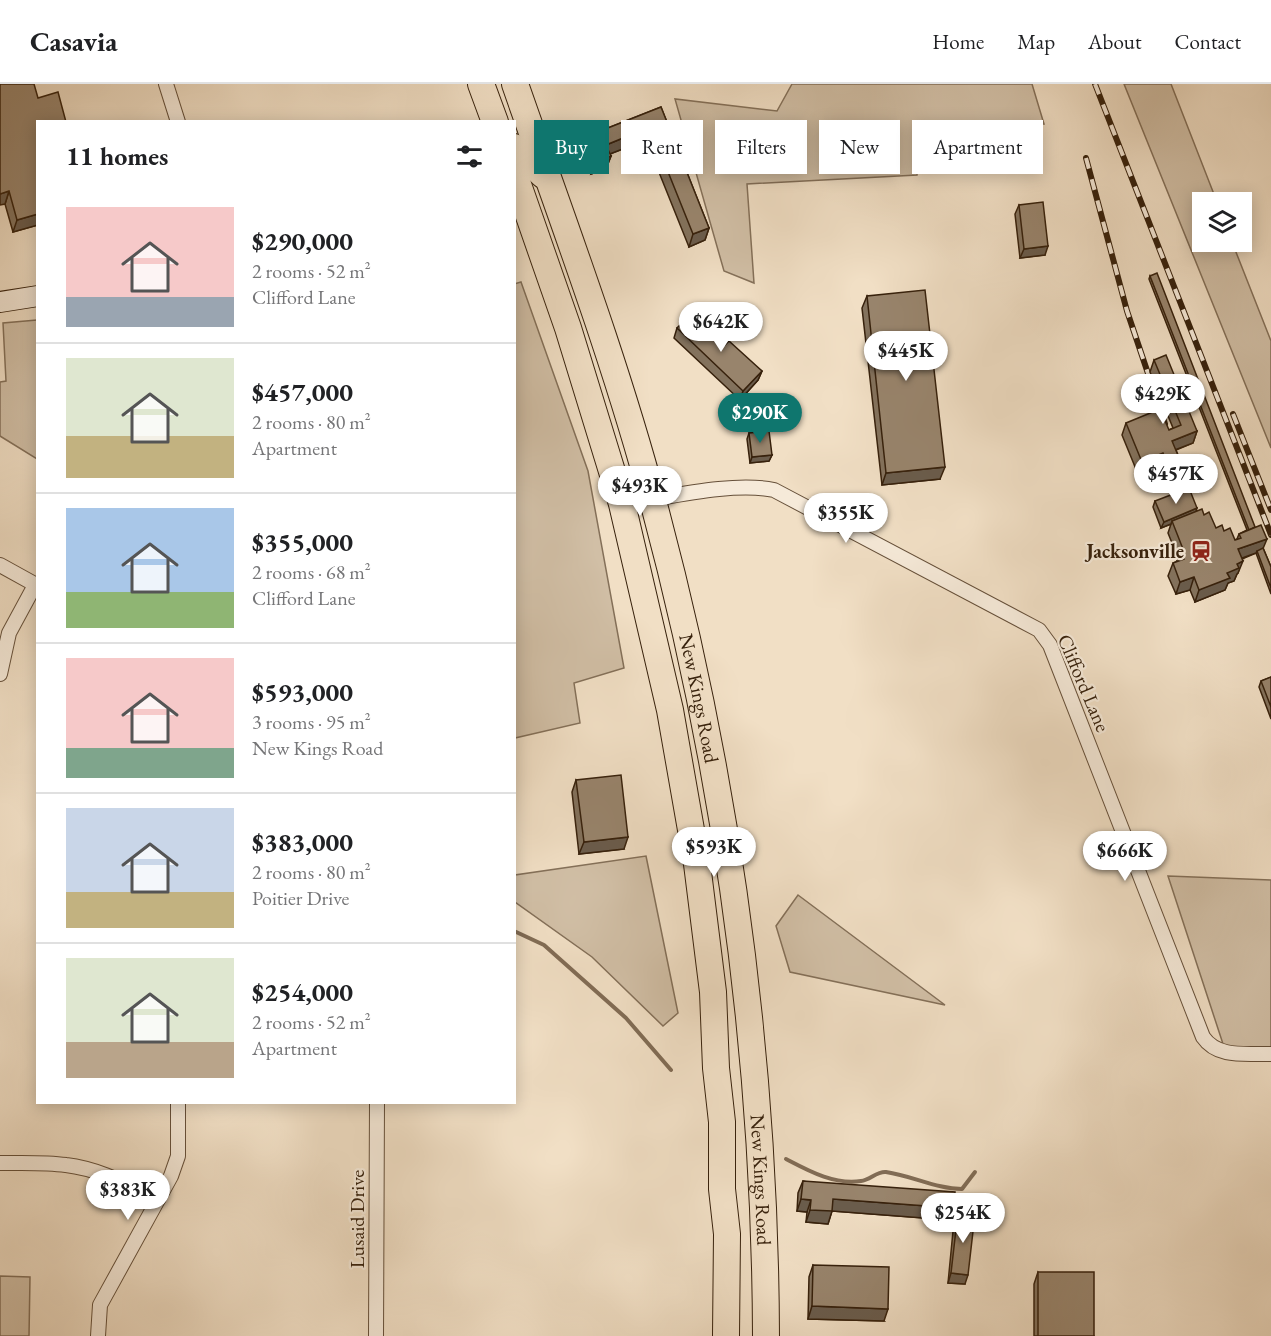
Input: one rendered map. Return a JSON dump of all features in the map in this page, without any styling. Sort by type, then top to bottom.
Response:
[{"type":"highway","points":[[481,84],[494,120]]},
{"type":"highway","points":[[511,120],[515,84]]},
{"type":"highway","name":"New Kings Road","points":[[515,84],[595,313],[653,500],[713,766],[713,993],[716,1068],[722,1122],[722,1189],[727,1234],[726,1336]]},
{"type":"highway","points":[[516,149],[549,182]]},
{"type":"highway","name":"New Kings Road","points":[[516,179],[571,338],[622,504],[670,710],[713,862],[748,1007],[764,1217],[766,1336]]},
{"type":"street","points":[[166,84],[177,120]]},
{"type":"street","points":[[0,302],[36,296]]},
{"type":"street","name":"Clifford Lane","points":[[622,504],[740,488],[759,487],[774,490],[1039,630],[1050,645],[1203,1037],[1213,1049],[1221,1052],[1271,1054]]},
{"type":"street","points":[[0,565],[36,585]]},
{"type":"street","points":[[0,674],[9,633],[36,588]]},
{"type":"street","points":[[98,1336],[100,1305],[171,1176],[178,1156],[178,1104]]},
{"type":"street","name":"Lusaid Drive","points":[[376,1336],[377,1104]]},
{"type":"street","points":[[0,1163],[64,1164],[87,1168],[110,1176],[158,1199]]},
{"type":"shaded area","points":[[792,84],[1032,84],[1043,120],[912,120],[912,174],[917,175],[747,184],[754,283],[724,271],[696,174],[703,174],[703,120],[681,120],[675,99],[777,111]]},
{"type":"shaded area","points":[[1124,84],[1171,84],[1213,192],[1192,192],[1192,252],[1236,252],[1271,341],[1271,448]]},
{"type":"shaded area","points":[[521,282],[588,471],[624,668],[574,683],[580,723],[516,738],[516,283]]},
{"type":"shaded area","points":[[36,320],[36,458],[0,436],[0,382],[6,381],[3,323]]},
{"type":"shaded area","points":[[646,856],[678,1013],[663,1026],[592,957],[516,903],[516,875]]},
{"type":"shaded area","points":[[1168,876],[1271,880],[1271,1047],[1224,1047]]},
{"type":"shaded area","points":[[798,895],[945,1005],[790,972],[776,926]]},
{"type":"shaded area","points":[[0,1276],[30,1277],[29,1336],[0,1336]]},
{"type":"building","points":[[0,84],[34,84],[38,98],[58,92],[65,120],[36,120],[36,215],[17,220],[9,191],[0,194]]},
{"type":"building","points":[[661,107],[666,120],[628,120]]},
{"type":"building","points":[[621,123],[621,139],[609,144],[609,128]]},
{"type":"building","points":[[669,174],[688,174],[709,228],[693,234]]},
{"type":"building","points":[[1043,202],[1048,246],[1024,249],[1019,205]]},
{"type":"building","points":[[1157,273],[1255,527],[1249,530],[1150,276]]},
{"type":"building","points":[[925,290],[945,467],[886,473],[867,296]]},
{"type":"building","points":[[692,313],[725,345],[729,341],[762,371],[743,391],[677,328]]},
{"type":"building","points":[[1166,355],[1197,431],[1172,441],[1185,472],[1173,477],[1163,453],[1142,462],[1126,423],[1160,409],[1169,430],[1181,425],[1154,360]]},
{"type":"building","points":[[769,431],[772,455],[752,457],[749,433]]},
{"type":"building","points":[[1189,488],[1197,508],[1164,522],[1155,501]]},
{"type":"building","points":[[1202,509],[1204,515],[1209,512],[1216,528],[1222,525],[1224,531],[1230,528],[1235,540],[1241,538],[1239,534],[1261,525],[1267,539],[1238,549],[1243,561],[1237,564],[1239,568],[1227,573],[1230,578],[1199,590],[1194,577],[1180,582],[1173,563],[1184,559],[1180,550],[1183,549],[1172,521]]},
{"type":"building","points":[[1263,548],[1271,567],[1271,588],[1257,551]]},
{"type":"building","points":[[1271,677],[1271,707],[1261,681]]},
{"type":"building","points":[[621,775],[628,837],[584,842],[576,780]]},
{"type":"building","points":[[803,1181],[955,1192],[954,1208],[833,1199],[832,1211],[810,1210],[811,1200],[801,1199]]},
{"type":"building","points":[[958,1212],[975,1214],[968,1275],[951,1273]]},
{"type":"building","points":[[813,1265],[889,1267],[888,1309],[812,1306]]},
{"type":"building","points":[[1038,1272],[1094,1272],[1094,1336],[1038,1336]]},
{"type":"waterway","points":[[516,932],[544,945],[626,1018],[671,1070]]},
{"type":"waterway","points":[[786,1159],[822,1176],[851,1182],[886,1172],[943,1187],[962,1189],[975,1172]]},
{"type":"railway","points":[[1095,84],[1271,535]]},
{"type":"railway","points":[[1086,158],[1127,311],[1165,424]]},
{"type":"railway","points":[[1233,414],[1271,510]]},
{"type":"place","name":"Jacksonville","points":[[1201,551]]}]
